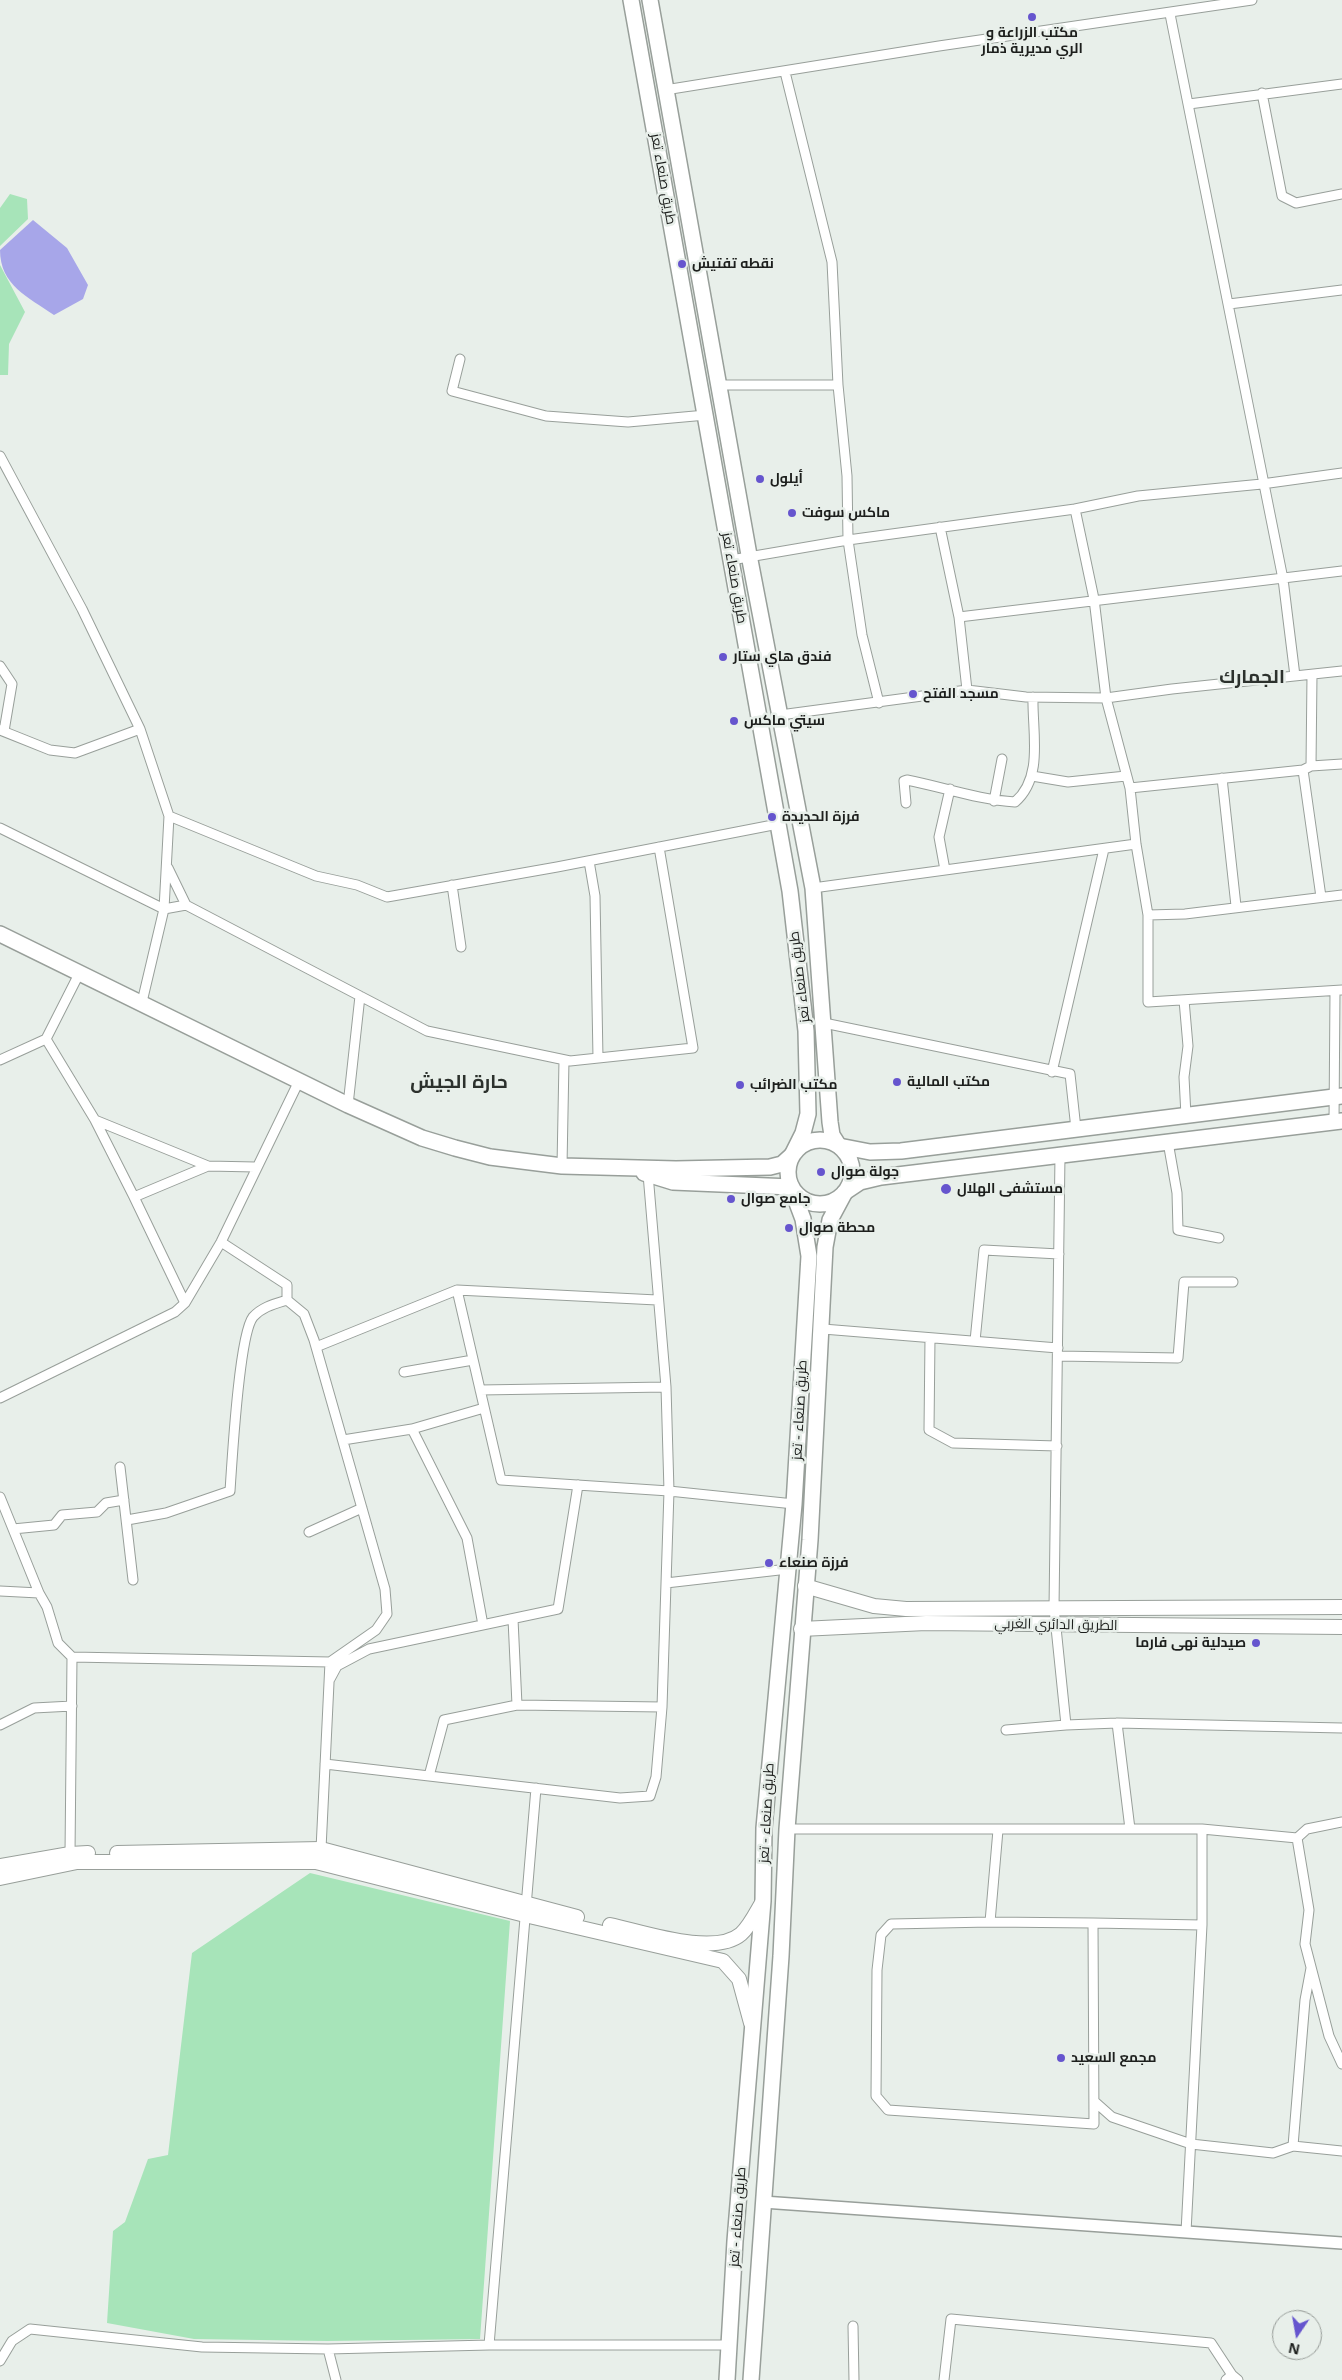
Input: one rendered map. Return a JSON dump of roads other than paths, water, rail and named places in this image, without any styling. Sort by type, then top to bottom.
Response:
[{"type":"main road","name":"طريق صنعاء تعز","points":[[631,0],[790,891],[806,1031],[808,1114],[803,1133],[792,1155]]},
{"type":"main road","name":"طريق صنعاء تعز","points":[[650,0],[749,555],[813,888],[830,1122],[832,1135],[839,1146]]},
{"type":"main road","points":[[0,934],[142,1002],[348,1105],[408,1132],[455,1148],[506,1160],[562,1166],[770,1167],[782,1164],[808,1142],[819,1140],[830,1141],[839,1146],[870,1152],[901,1151],[1338,1097]]},
{"type":"main road","points":[[792,1155],[788,1165],[791,1187],[802,1198],[817,1204],[827,1203],[860,1182],[882,1177],[1338,1122]]},
{"type":"main road","points":[[839,1146],[846,1154],[851,1168],[850,1183],[845,1192]]},
{"type":"main road","points":[[626,1167],[673,1182],[791,1187]]},
{"type":"main road","name":"طريق صنعاء - تعز","points":[[727,2380],[735,2241],[763,1901],[764,1828],[792,1538],[809,1247],[803,1219],[791,1187]]},
{"type":"main road","name":"طريق صنعاء - تعز","points":[[751,2380],[801,1629],[810,1540],[823,1329],[825,1247],[830,1220],[845,1192]]},
{"type":"main road","points":[[792,1538],[810,1540]]},
{"type":"main road","name":"الطريق الدائري الغربي","points":[[805,1586],[874,1606],[906,1609],[1342,1607]]},
{"type":"main road","name":"الطريق الدائري الغربي","points":[[801,1629],[926,1623],[1342,1627]]},
{"type":"main road","points":[[0,1866],[70,1854],[321,1850],[525,1910],[702,1945],[721,1944],[742,1934],[763,1901]]},
{"type":"main road","points":[[0,1878],[77,1862],[316,1862],[525,1910],[723,1961],[739,1979],[753,2030]]},
{"type":"street","points":[[665,90],[940,46],[1170,14],[1252,0]]},
{"type":"street","points":[[1170,14],[1229,304],[1262,484],[1283,579],[1295,676]]},
{"type":"street","points":[[785,72],[832,262],[838,385],[847,476],[848,540],[862,635],[879,703]]},
{"type":"street","points":[[1189,104],[1342,84]]},
{"type":"street","points":[[1262,93],[1282,196],[1296,203],[1342,194]]},
{"type":"street","points":[[1229,304],[1342,290]]},
{"type":"street","points":[[460,359],[452,391],[546,416],[628,422],[706,415]]},
{"type":"street","points":[[719,385],[838,385]]},
{"type":"street","points":[[0,456],[82,609],[140,728],[169,816],[168,868],[164,909],[142,1002]]},
{"type":"street","points":[[731,560],[749,555],[848,540],[1075,509],[1138,496],[1262,484],[1342,473]]},
{"type":"street","points":[[1075,509],[1094,599],[1106,698],[1130,788],[1136,844],[1148,915],[1148,1002],[1339,991],[1338,1122]]},
{"type":"street","points":[[940,527],[959,617],[966,690]]},
{"type":"street","points":[[959,617],[1094,599],[1283,579],[1342,570]]},
{"type":"street","points":[[0,666],[12,684],[2,731],[50,750],[75,753],[140,728]]},
{"type":"street","points":[[780,715],[966,690],[1033,697],[1106,698],[1342,671]]},
{"type":"street","points":[[1312,675],[1307,768],[1321,897]]},
{"type":"street","points":[[906,803],[904,781],[950,788],[994,801],[1015,802],[1026,793],[1032,776],[1035,746],[1033,697]]},
{"type":"street","points":[[994,801],[1002,759]]},
{"type":"street","points":[[1130,788],[1342,764]]},
{"type":"street","points":[[1032,776],[1068,782],[1126,776]]},
{"type":"street","points":[[1222,778],[1236,906]]},
{"type":"street","points":[[945,870],[939,837],[950,788]]},
{"type":"street","points":[[169,816],[316,876],[357,885],[387,897],[589,861],[778,824]]},
{"type":"street","points":[[0,828],[164,909],[186,905]]},
{"type":"street","points":[[813,888],[1136,844]]},
{"type":"street","points":[[168,868],[186,905],[427,1031],[564,1060],[693,1048],[658,847]]},
{"type":"street","points":[[1052,1072],[1104,849]]},
{"type":"street","points":[[589,861],[595,896],[598,1058]]},
{"type":"street","points":[[452,885],[461,947]]},
{"type":"street","points":[[1148,915],[1185,914],[1236,906],[1342,895]]},
{"type":"street","points":[[0,1060],[46,1039],[80,972]]},
{"type":"street","points":[[348,1105],[360,996]]},
{"type":"street","points":[[1184,1000],[1188,1046],[1184,1077],[1186,1116]]},
{"type":"street","points":[[824,1023],[1052,1072],[1070,1074],[1076,1129]]},
{"type":"street","points":[[46,1039],[96,1120],[185,1303]]},
{"type":"street","points":[[562,1166],[564,1060]]},
{"type":"street","points":[[0,1398],[175,1312],[185,1303],[221,1242],[255,1167],[299,1081]]},
{"type":"street","points":[[96,1120],[208,1166],[255,1167]]},
{"type":"street","points":[[1168,1142],[1177,1193],[1178,1230],[1218,1238]]},
{"type":"street","points":[[1060,1155],[1054,1625],[1066,1725]]},
{"type":"street","points":[[134,1197],[208,1166]]},
{"type":"street","points":[[325,1764],[620,1798],[650,1796],[656,1777],[662,1706],[669,1491],[666,1387],[648,1174]]},
{"type":"street","points":[[221,1242],[287,1286],[286,1300]]},
{"type":"street","points":[[975,1341],[984,1250],[1059,1254]]},
{"type":"street","points":[[823,1329],[975,1341],[1058,1352],[1178,1358],[1184,1282],[1233,1282]]},
{"type":"street","points":[[316,1348],[457,1290],[658,1300]]},
{"type":"street","points":[[457,1290],[501,1480],[669,1491],[794,1504]]},
{"type":"street","points":[[0,1497],[39,1594],[48,1607],[58,1643],[72,1657],[330,1662],[376,1630],[387,1614],[385,1589],[316,1348],[304,1314],[286,1300]]},
{"type":"street","points":[[126,1520],[166,1513],[230,1492],[243,1354],[248,1330],[252,1318],[262,1309],[286,1300]]},
{"type":"street","points":[[930,1338],[929,1430],[952,1443],[1057,1446]]},
{"type":"street","points":[[404,1372],[473,1360]]},
{"type":"street","points":[[480,1390],[666,1387]]},
{"type":"street","points":[[342,1440],[412,1429],[484,1408]]},
{"type":"street","points":[[412,1429],[467,1538],[483,1625]]},
{"type":"street","points":[[120,1467],[133,1580]]},
{"type":"street","points":[[329,1683],[337,1666],[369,1649],[558,1609],[578,1485]]},
{"type":"street","points":[[13,1529],[54,1525],[62,1515],[97,1512],[106,1503],[124,1500]]},
{"type":"street","points":[[309,1532],[362,1508]]},
{"type":"street","points":[[666,1583],[788,1569]]},
{"type":"street","points":[[0,1591],[39,1594]]},
{"type":"street","points":[[513,1619],[516,1705]]},
{"type":"street","points":[[70,1854],[72,1657]]},
{"type":"street","points":[[321,1850],[330,1662]]},
{"type":"street","points":[[429,1776],[444,1720],[516,1705],[662,1706]]},
{"type":"street","points":[[0,1725],[34,1708],[72,1706]]},
{"type":"street","points":[[1117,1723],[1130,1829]]},
{"type":"street","points":[[1006,1730],[1117,1723],[1342,1728]]},
{"type":"street","points":[[489,2345],[536,1788]]},
{"type":"street","points":[[787,1829],[1202,1829],[1297,1838],[1307,1829],[1342,1822]]},
{"type":"street","points":[[1186,2232],[1202,1925],[1202,1829]]},
{"type":"street","points":[[990,1922],[998,1830]]},
{"type":"street","points":[[1297,1838],[1309,1910],[1305,1944],[1329,2036],[1342,2064]]},
{"type":"street","points":[[1094,1923],[1094,2124],[888,2110],[876,2096],[877,1970],[882,1936],[891,1924],[990,1922],[1094,1923],[1202,1925]]},
{"type":"street","points":[[1293,2146],[1306,2000],[1311,1968]]},
{"type":"street","points":[[1094,2101],[1112,2117],[1191,2144],[1273,2153],[1293,2146],[1342,2151]]},
{"type":"street","points":[[763,2202],[1342,2243]]},
{"type":"street","points":[[944,2380],[951,2319],[1211,2342],[1232,2378]]},
{"type":"street","points":[[852,2326],[854,2380]]},
{"type":"street","points":[[0,2361],[12,2341],[30,2329],[202,2347],[328,2349],[489,2345],[730,2345]]},
{"type":"street","points":[[328,2349],[336,2380]]},
{"type":"water","points":[[33,220],[67,248],[88,285],[83,299],[54,315],[17,289],[10,281],[1,262],[0,250]]},
{"type":"place","name":"مكتب الزراعة و الري مديرية ذمار","points":[[1032,17]]},
{"type":"place","name":"نقطه تفتيش","points":[[682,264]]},
{"type":"place","name":"أيلول","points":[[760,479]]},
{"type":"place","name":"ماكس سوفت","points":[[792,513]]},
{"type":"place","name":"فندق هاي ستار","points":[[723,657]]},
{"type":"place","name":"مسجد الفتح","points":[[913,694]]},
{"type":"place","name":"سيتي ماكس","points":[[734,721]]},
{"type":"place","name":"فرزة الحديدة","points":[[772,817]]},
{"type":"place","name":"مكتب المالية","points":[[897,1082]]},
{"type":"place","name":"مكتب الضرائب","points":[[740,1085]]},
{"type":"place","name":"جولة صوال","points":[[821,1172]]},
{"type":"place","name":"مستشفى الهلال","points":[[946,1189]]},
{"type":"place","name":"جامع صوال","points":[[731,1199]]},
{"type":"place","name":"محطة صوال","points":[[789,1228]]},
{"type":"place","name":"فرزة صنعاء","points":[[769,1563]]},
{"type":"place","name":"صيدلية نهى فارما","points":[[1256,1643]]},
{"type":"place","name":"مجمع السعيد","points":[[1061,2058]]},
{"type":"district","name":"الجمارك","points":[[1252,678]]},
{"type":"district","name":"حارة الجيش","points":[[459,1083]]}]
